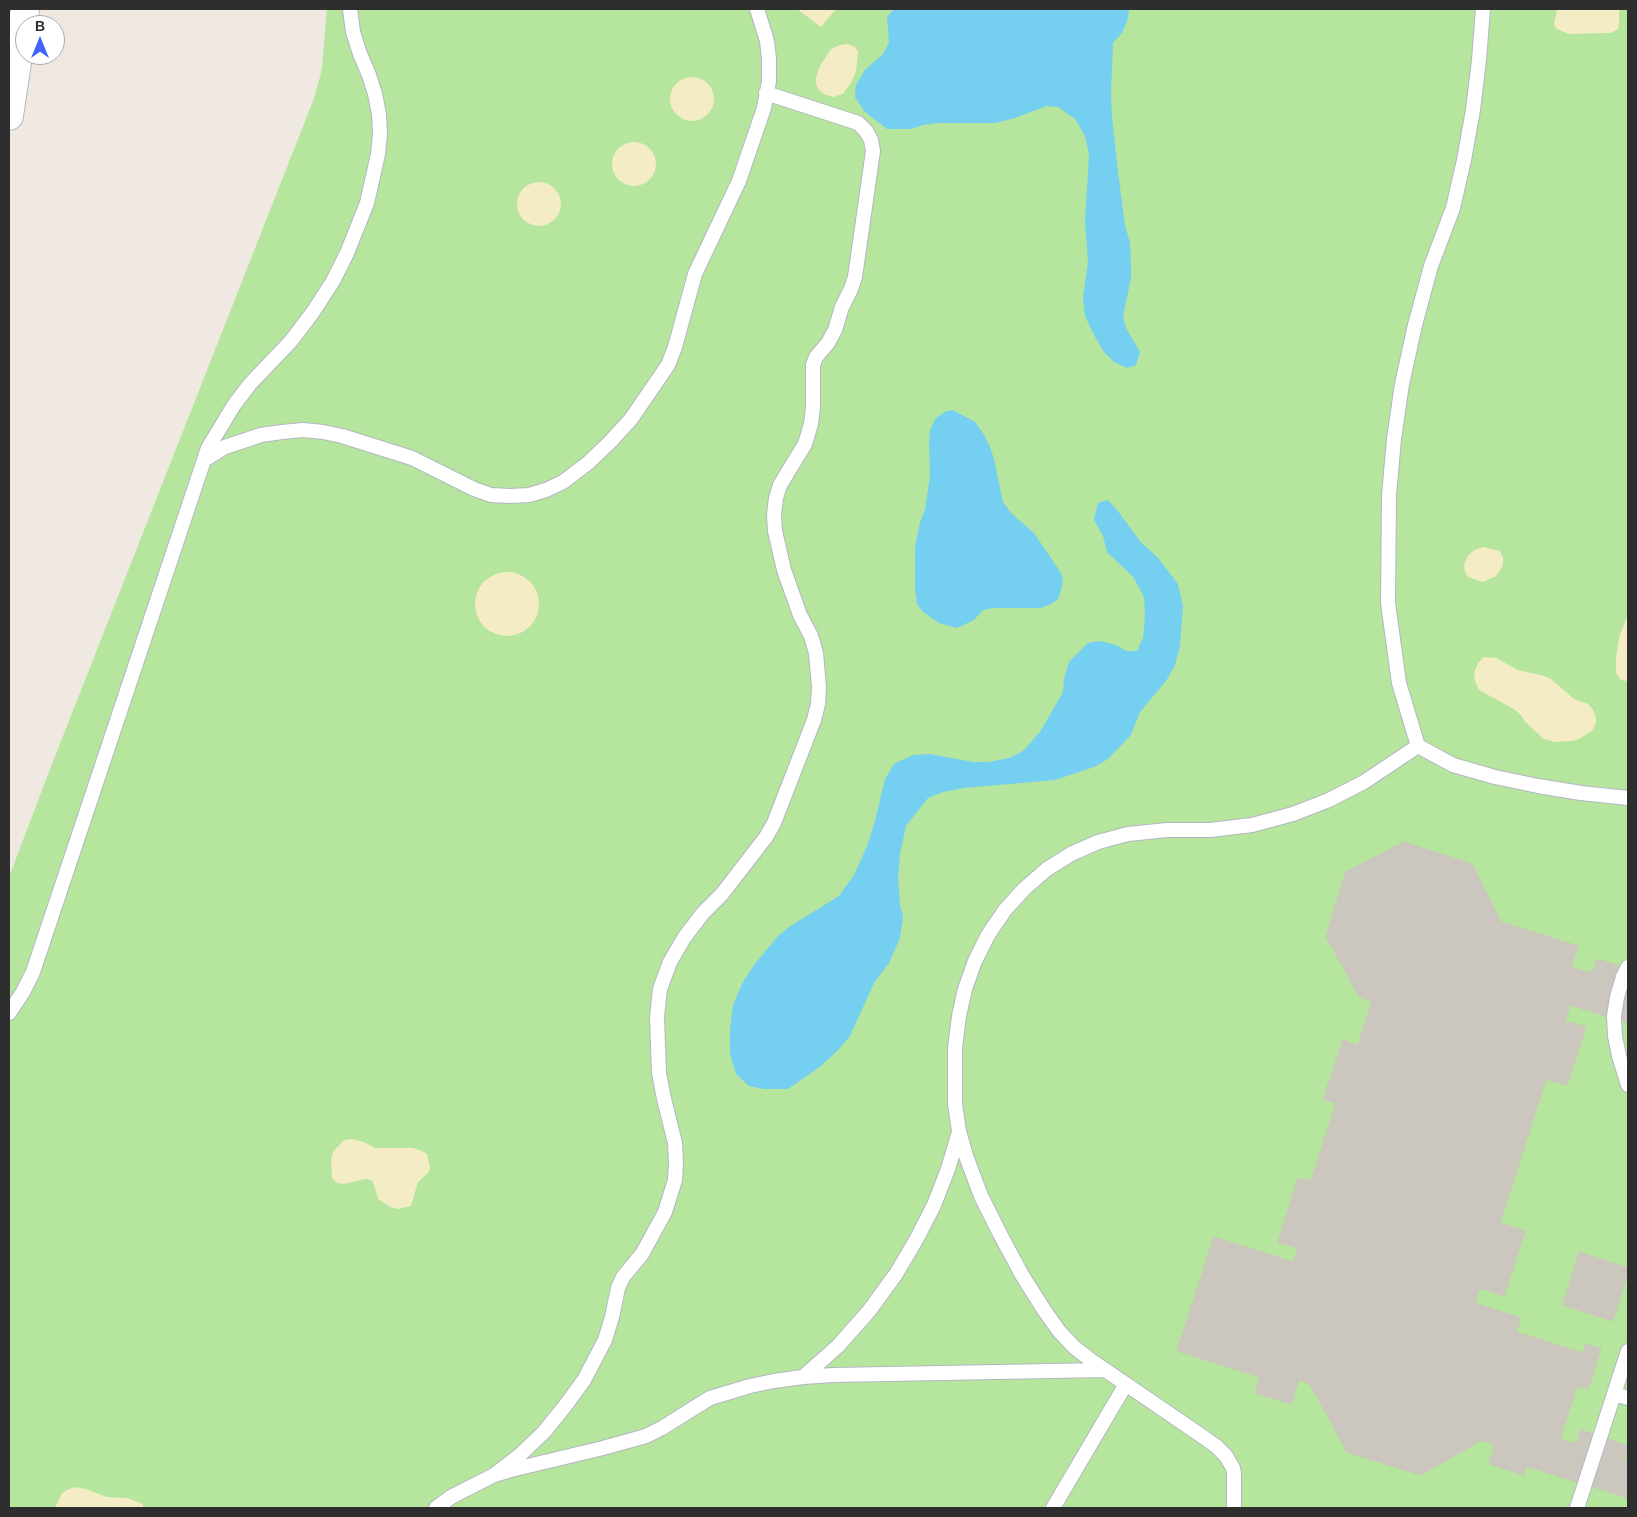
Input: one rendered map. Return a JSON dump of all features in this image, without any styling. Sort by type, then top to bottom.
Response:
[{"type":"street","points":[[9,116],[25,9]]},
{"type":"lane","points":[[9,1013],[33,972],[208,448],[234,405],[250,384],[291,341],[333,281],[347,253],[366,203],[378,154],[379,114],[369,75],[353,32],[350,9]]},
{"type":"lane","points":[[204,460],[225,447],[261,435],[303,430],[342,436],[395,452],[412,458],[474,489],[510,496],[529,495],[546,490],[563,482],[588,463],[631,419],[668,365],[675,347],[695,274],[739,182],[764,108],[769,81],[767,41],[757,9]]},
{"type":"lane","points":[[1483,9],[1473,110],[1464,160],[1452,208],[1431,266],[1415,325],[1402,384],[1394,440],[1389,495],[1388,603],[1399,683],[1418,746],[1453,765],[1495,777],[1538,786],[1628,798]]},
{"type":"lane","points":[[494,1476],[544,1432],[584,1380],[605,1340],[618,1288],[623,1277],[642,1254],[665,1212],[675,1180],[676,1162],[675,1143],[659,1073],[657,1017],[660,989],[670,962],[684,938],[703,913],[734,879],[766,837],[774,823],[814,720],[818,704],[819,671],[816,653],[811,636],[797,608],[784,570],[775,530],[774,514],[780,485],[805,444],[811,424],[813,365],[816,357],[828,343],[835,330],[842,307],[855,277],[873,151],[871,140],[858,123],[766,93]]},
{"type":"lane","points":[[1234,1508],[1234,1474],[1233,1468],[1226,1456],[1216,1446],[1074,1347],[1059,1331],[1022,1275],[1000,1234],[966,1156],[959,1131],[955,1104],[955,1048],[965,989],[975,961],[988,935],[1005,910],[1039,876],[1072,854],[1098,842],[1128,834],[1167,830],[1210,830],[1252,824],[1293,814],[1329,800],[1364,782],[1418,746]]},
{"type":"lane","points":[[1628,967],[1617,996],[1614,1016],[1619,1056],[1628,1085]]},
{"type":"lane","points":[[803,1376],[838,1346],[869,1311],[896,1274],[934,1204],[948,1168],[959,1131]]},
{"type":"lane","points":[[1577,1508],[1628,1351]]},
{"type":"lane","points":[[436,1508],[458,1493],[494,1476],[638,1438],[662,1428],[710,1398],[750,1386],[803,1376],[1105,1370]]},
{"type":"lane","points":[[1053,1508],[1126,1384]]},
{"type":"lane","points":[[1614,1394],[1628,1398]]},
{"type":"green space","points":[[327,9],[1628,9],[1628,1508],[9,1508],[9,877],[313,101],[322,67]]},
{"type":"sand","points":[[797,9],[836,9],[821,27]]},
{"type":"sand","points":[[1557,9],[1619,9],[1618,29],[1611,33],[1569,34],[1557,29],[1554,25]]},
{"type":"sand","points":[[848,44],[855,47],[858,52],[856,72],[851,83],[843,94],[833,97],[824,94],[816,84],[816,77],[820,66],[830,50],[839,45]]},
{"type":"sand","points":[[696,77],[708,83],[713,91],[713,107],[708,115],[700,120],[688,121],[676,115],[671,107],[670,95],[676,83],[684,78]]},
{"type":"sand","points":[[630,142],[638,142],[650,148],[656,164],[650,180],[638,186],[630,186],[618,180],[612,168],[612,160],[618,148]]},
{"type":"sand","points":[[535,182],[543,182],[555,188],[561,204],[555,220],[543,226],[535,226],[523,220],[517,208],[517,200],[523,188]]},
{"type":"sand","points":[[1483,547],[1500,551],[1503,557],[1503,564],[1496,576],[1483,582],[1468,577],[1464,565],[1468,556],[1474,550]]},
{"type":"sand","points":[[507,572],[519,574],[530,581],[537,592],[539,604],[537,616],[530,627],[519,634],[507,636],[495,634],[484,627],[477,616],[475,604],[477,592],[484,581],[495,574]]},
{"type":"sand","points":[[1628,614],[1628,681],[1621,680],[1616,673],[1616,659],[1619,637]]},
{"type":"sand","points":[[1484,657],[1496,658],[1518,670],[1551,679],[1574,699],[1588,704],[1596,718],[1592,731],[1572,741],[1555,742],[1544,739],[1514,709],[1479,690],[1474,672],[1478,663]]},
{"type":"sand","points":[[352,1139],[364,1142],[375,1148],[413,1148],[427,1154],[430,1167],[429,1172],[418,1182],[411,1206],[398,1209],[390,1207],[378,1199],[371,1180],[365,1179],[344,1184],[337,1183],[332,1178],[331,1160],[333,1152],[344,1140]]},
{"type":"sand","points":[[74,1487],[86,1489],[107,1497],[128,1498],[142,1504],[144,1508],[55,1508],[62,1493]]},
{"type":"water","points":[[894,9],[1129,9],[1128,19],[1122,33],[1113,43],[1111,94],[1118,172],[1125,225],[1130,243],[1131,278],[1123,316],[1126,328],[1140,352],[1136,365],[1127,368],[1114,362],[1104,352],[1085,316],[1083,298],[1088,262],[1085,221],[1089,155],[1085,136],[1075,119],[1058,107],[1047,106],[996,123],[938,123],[911,129],[887,129],[864,111],[855,97],[856,85],[865,70],[883,54],[889,42],[887,17]]},
{"type":"water","points":[[953,410],[975,422],[983,433],[994,459],[1003,502],[1011,513],[1034,533],[1061,573],[1063,581],[1058,599],[1051,604],[1041,608],[994,608],[983,610],[974,620],[957,628],[939,623],[923,612],[917,604],[915,590],[915,547],[920,522],[925,510],[930,475],[930,431],[935,419],[944,412]]},
{"type":"water","points":[[1108,500],[1140,541],[1158,558],[1178,584],[1183,606],[1180,646],[1175,665],[1166,681],[1140,712],[1131,735],[1108,759],[1094,767],[1055,780],[964,788],[943,792],[928,798],[906,826],[900,854],[898,879],[903,917],[900,938],[889,963],[874,983],[849,1038],[821,1066],[788,1089],[764,1089],[749,1086],[736,1074],[730,1054],[730,1029],[733,1005],[743,982],[754,965],[778,936],[839,896],[854,875],[867,846],[885,779],[894,764],[913,755],[930,754],[973,762],[988,762],[1009,758],[1023,751],[1040,732],[1063,692],[1064,679],[1069,662],[1088,643],[1100,641],[1116,645],[1126,651],[1137,651],[1143,638],[1144,597],[1134,578],[1107,552],[1103,536],[1094,520],[1098,503]]},
{"type":"building","points":[[1404,842],[1472,864],[1501,922],[1578,946],[1571,967],[1592,973],[1597,959],[1628,969],[1628,1023],[1570,1005],[1565,1021],[1586,1027],[1567,1085],[1546,1079],[1500,1223],[1525,1231],[1504,1296],[1480,1288],[1475,1303],[1521,1318],[1516,1332],[1583,1353],[1586,1344],[1601,1349],[1588,1389],[1577,1386],[1560,1439],[1576,1444],[1581,1430],[1628,1446],[1624,1459],[1628,1460],[1628,1498],[1526,1466],[1524,1475],[1489,1464],[1495,1445],[1482,1440],[1420,1475],[1347,1452],[1310,1384],[1299,1380],[1291,1404],[1255,1393],[1260,1377],[1177,1351],[1214,1237],[1293,1262],[1298,1248],[1278,1242],[1298,1178],[1311,1181],[1336,1103],[1323,1099],[1343,1040],[1358,1045],[1372,1001],[1359,997],[1326,936],[1346,872]]},
{"type":"building","points":[[1579,1252],[1628,1268],[1613,1321],[1563,1305]]}]
